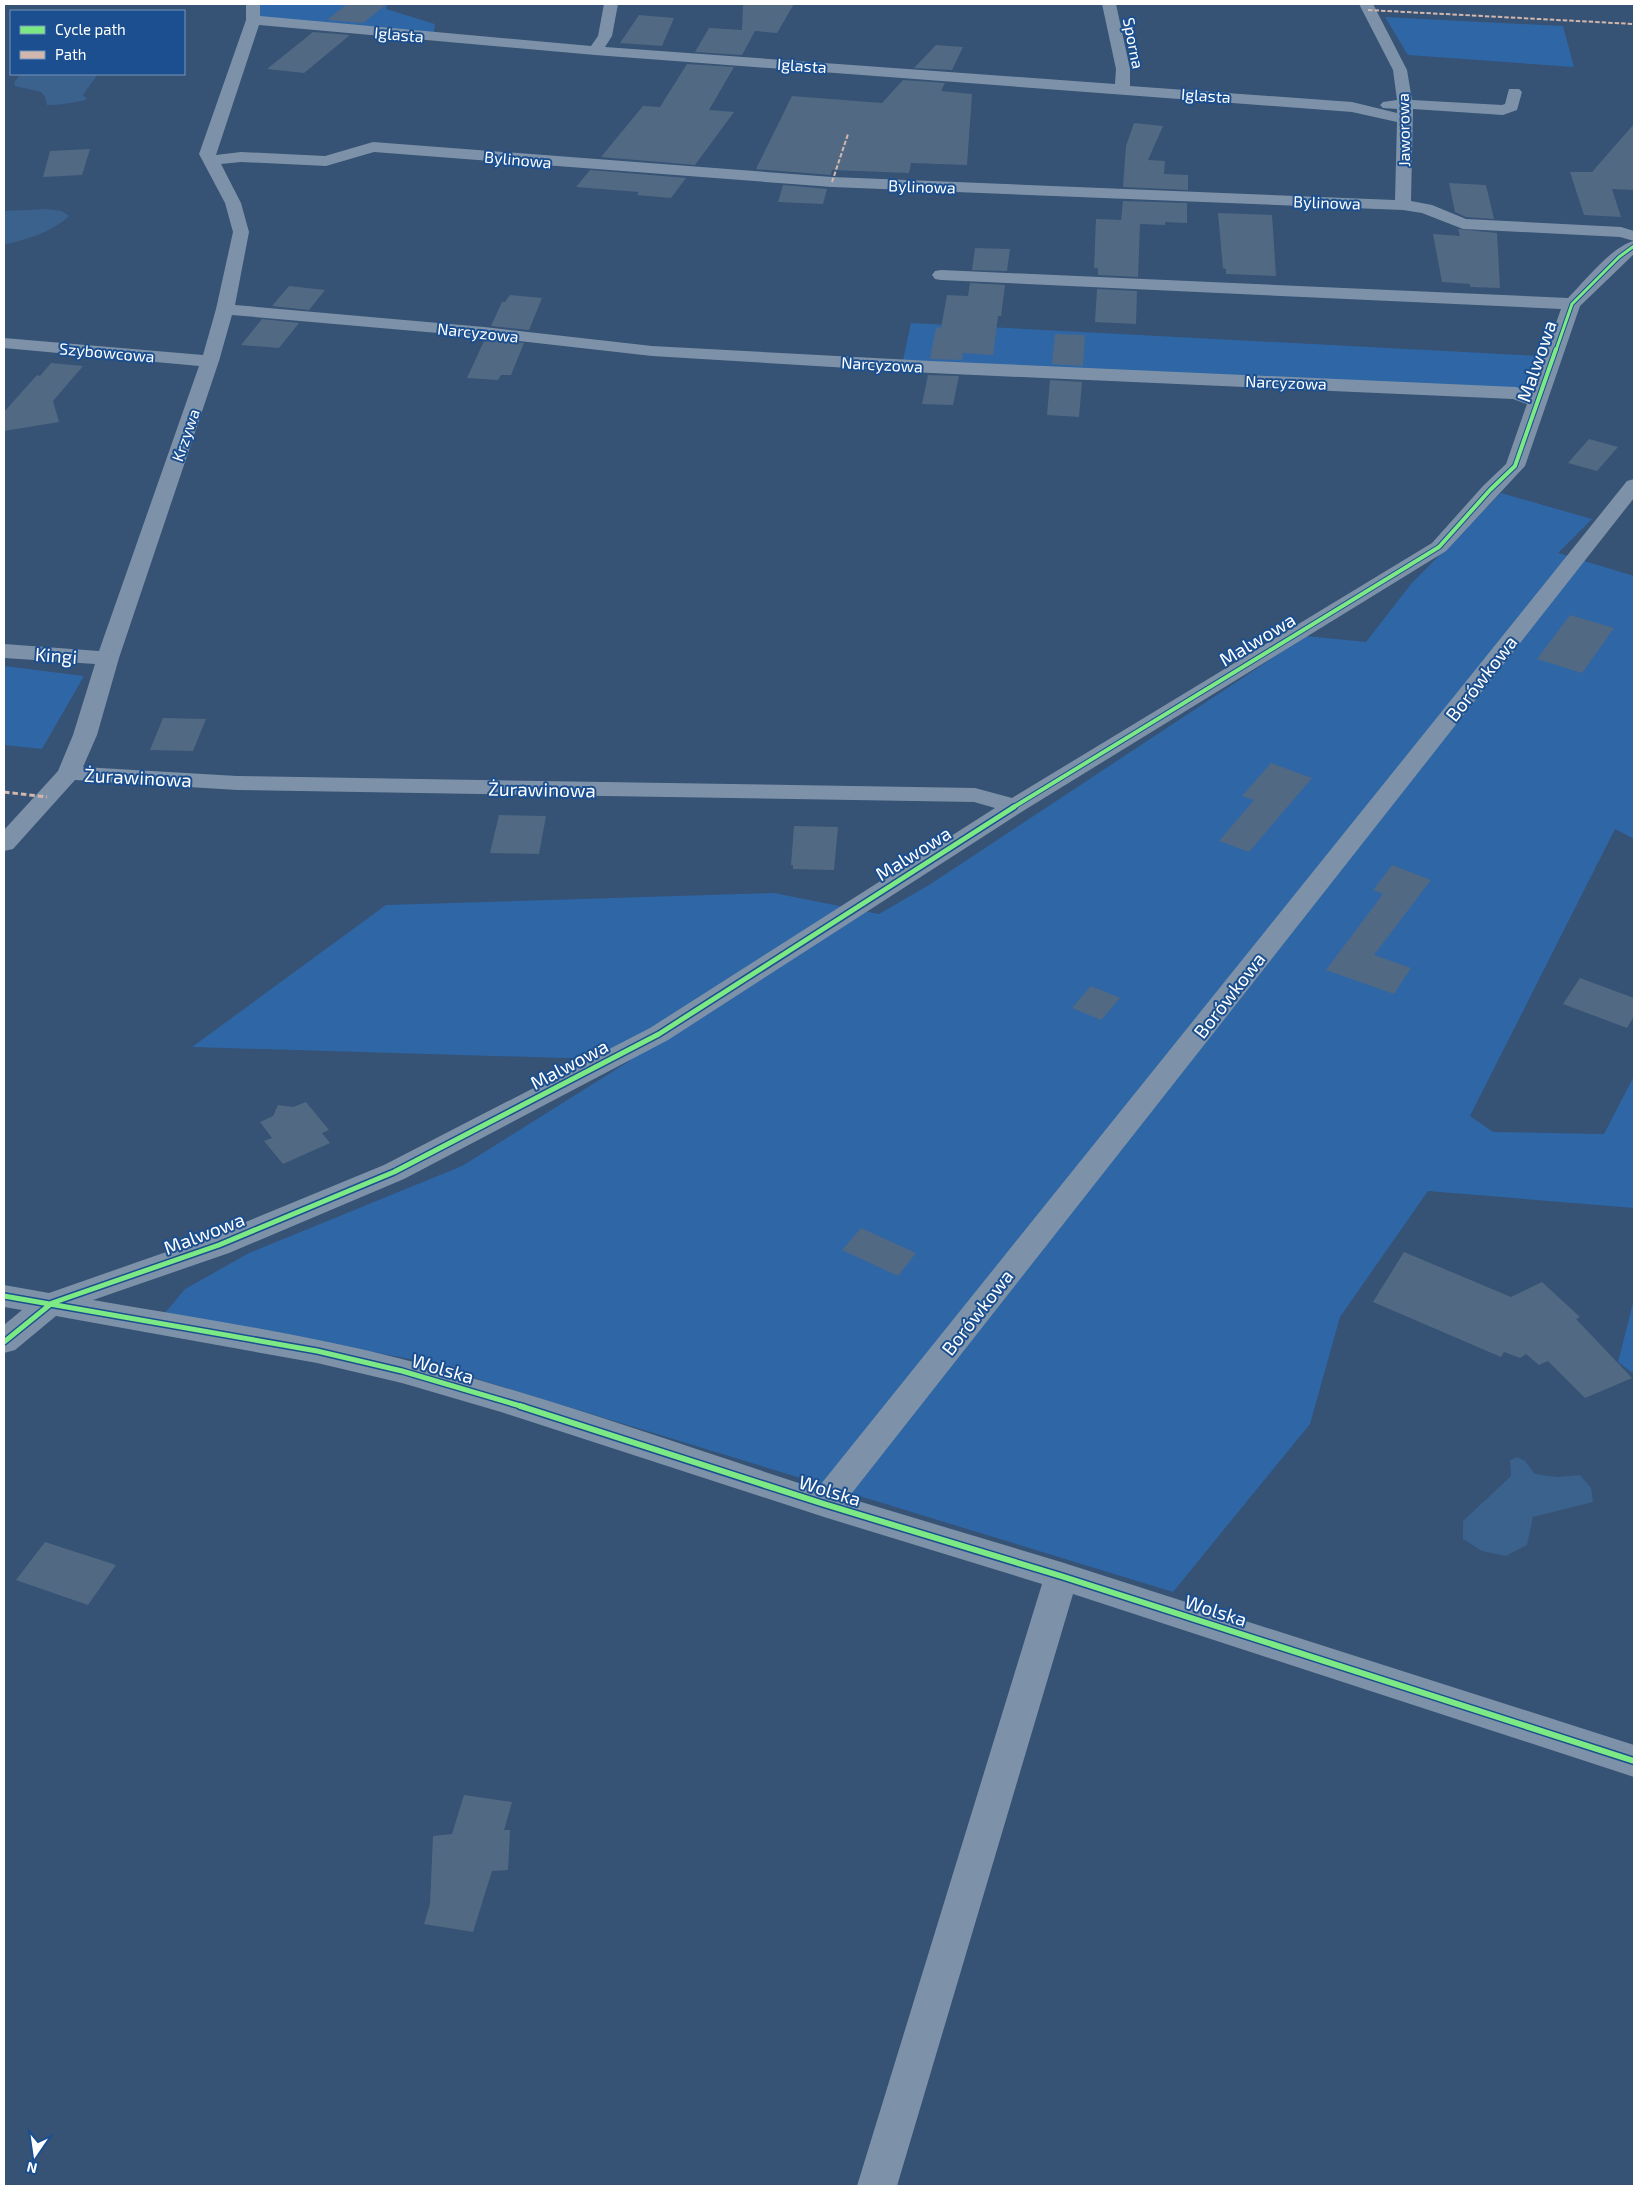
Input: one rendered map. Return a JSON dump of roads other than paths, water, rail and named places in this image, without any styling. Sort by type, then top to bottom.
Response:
[{"type":"street","points":[[595,52],[605,36],[611,4]]},
{"type":"street","name":"Sporna","points":[[1109,4],[1123,69],[1122,89]]},
{"type":"street","name":"Jaworowa","points":[[1366,4],[1400,70],[1405,111],[1403,205]]},
{"type":"street","points":[[210,161],[207,154],[209,144],[253,12]]},
{"type":"street","name":"Iglasta","points":[[253,12],[595,52],[722,59],[1405,111],[1503,110],[1512,107],[1514,92]]},
{"type":"street","name":"Bylinowa","points":[[210,161],[241,157],[326,161],[373,147],[832,182],[1403,205],[1426,209],[1462,224],[1621,232],[1634,236]]},
{"type":"street","name":"Krzywa","points":[[4,844],[69,773],[85,735],[108,658],[210,361],[225,309],[240,232],[233,203],[210,161]]},
{"type":"street","name":"Malwowa","points":[[52,1303],[219,1246],[394,1172],[659,1034],[1015,806],[1439,547],[1486,494],[1515,466],[1572,304],[1619,257],[1634,246]]},
{"type":"street","points":[[941,275],[1572,304]]},
{"type":"street","name":"Narcyzowa","points":[[225,309],[484,332],[652,351],[931,367],[1497,392],[1516,394],[1538,402]]},
{"type":"street","name":"Szybowcowa","points":[[4,343],[210,361]]},
{"type":"street","name":"Borówkowa","points":[[824,1504],[1634,485]]},
{"type":"street","name":"Kingi","points":[[4,651],[108,658]]},
{"type":"street","name":"Żurawinowa","points":[[69,773],[247,783],[975,795],[1015,806]]},
{"type":"street","name":"Wolska","points":[[4,1296],[318,1351],[402,1371],[513,1403],[824,1504],[1061,1576],[1634,1761]]},
{"type":"street","points":[[4,1342],[52,1303]]},
{"type":"street","points":[[877,2186],[1061,1576]]}]
